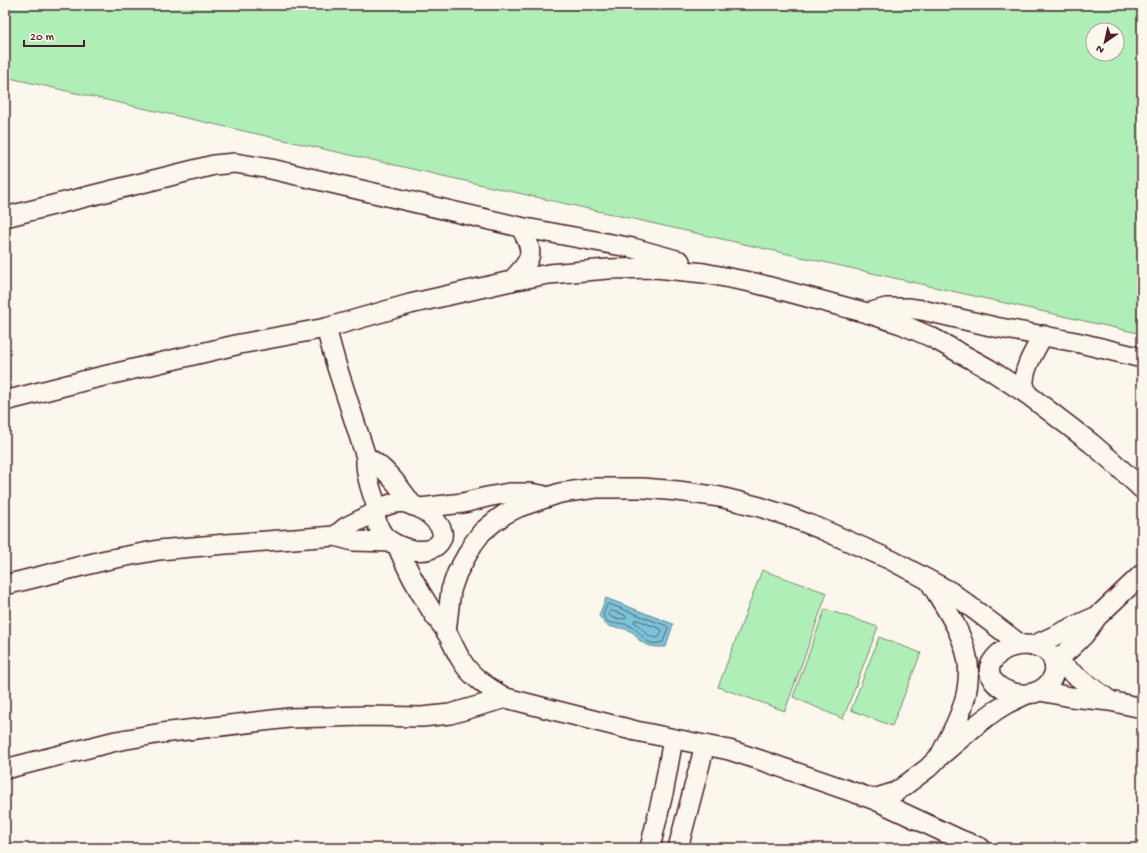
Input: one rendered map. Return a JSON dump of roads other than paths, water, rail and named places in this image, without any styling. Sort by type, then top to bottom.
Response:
[{"type":"street","points":[[5,217],[214,165],[235,163],[271,169],[520,227],[632,248],[675,259],[704,274]]},
{"type":"street","points":[[511,281],[527,263],[529,257],[530,246],[520,227]]},
{"type":"street","points":[[5,401],[240,344],[326,328],[410,304],[511,281],[549,274],[608,268],[656,268],[704,274],[755,283],[867,313],[901,324],[931,337],[989,369],[1027,394],[1091,443],[1142,489]]},
{"type":"street","points":[[867,313],[886,308],[908,308],[1076,342],[1142,358]]},
{"type":"street","points":[[326,328],[366,457],[366,468],[377,511],[375,518],[380,531],[394,543],[413,550],[430,549],[438,545],[443,533],[438,524],[429,514],[404,503],[382,507],[377,511],[346,527],[335,536]]},
{"type":"street","points":[[1027,394],[1024,384],[1028,366],[1032,354],[1043,335]]},
{"type":"street","points":[[366,457],[382,468],[416,507]]},
{"type":"street","points":[[446,632],[451,590],[457,573],[473,544],[482,532],[505,514],[549,496],[577,490],[620,488],[678,491],[720,497],[767,510],[821,529],[891,560],[951,592],[1026,645],[1036,646],[1050,655],[1054,663],[1054,674],[1044,688],[1031,694],[1021,694],[1008,691],[993,681],[990,675],[990,669],[996,656],[1004,650],[1026,645],[1052,638],[1097,616]]},
{"type":"street","points":[[416,507],[463,503],[486,497],[509,494],[530,493],[549,496]]},
{"type":"street","points":[[5,585],[106,560],[159,550],[335,536],[353,541],[394,543]]},
{"type":"street","points":[[394,543],[430,610],[446,632],[461,660],[480,681],[506,698],[636,731],[729,750],[873,799],[954,837],[982,848]]},
{"type":"street","points":[[1054,663],[1084,635],[1097,616],[1142,574]]},
{"type":"street","points":[[929,581],[951,616],[968,658],[968,681],[964,703],[955,726],[940,756]]},
{"type":"street","points":[[1054,663],[1064,667],[1110,701]]},
{"type":"street","points":[[873,799],[896,792],[928,768],[963,735],[994,711],[1008,703],[1031,694],[1040,691],[1071,697],[1110,701],[1142,708]]},
{"type":"street","points":[[5,769],[116,741],[162,733],[289,718],[365,716],[422,717],[450,714],[506,698]]},
{"type":"street","points":[[650,848],[664,789],[673,738]]},
{"type":"street","points":[[678,848],[704,745]]},
{"type":"water","points":[[606,598],[673,624],[666,647],[655,647],[648,645],[639,640],[632,632],[609,626],[602,621],[599,615]]}]
